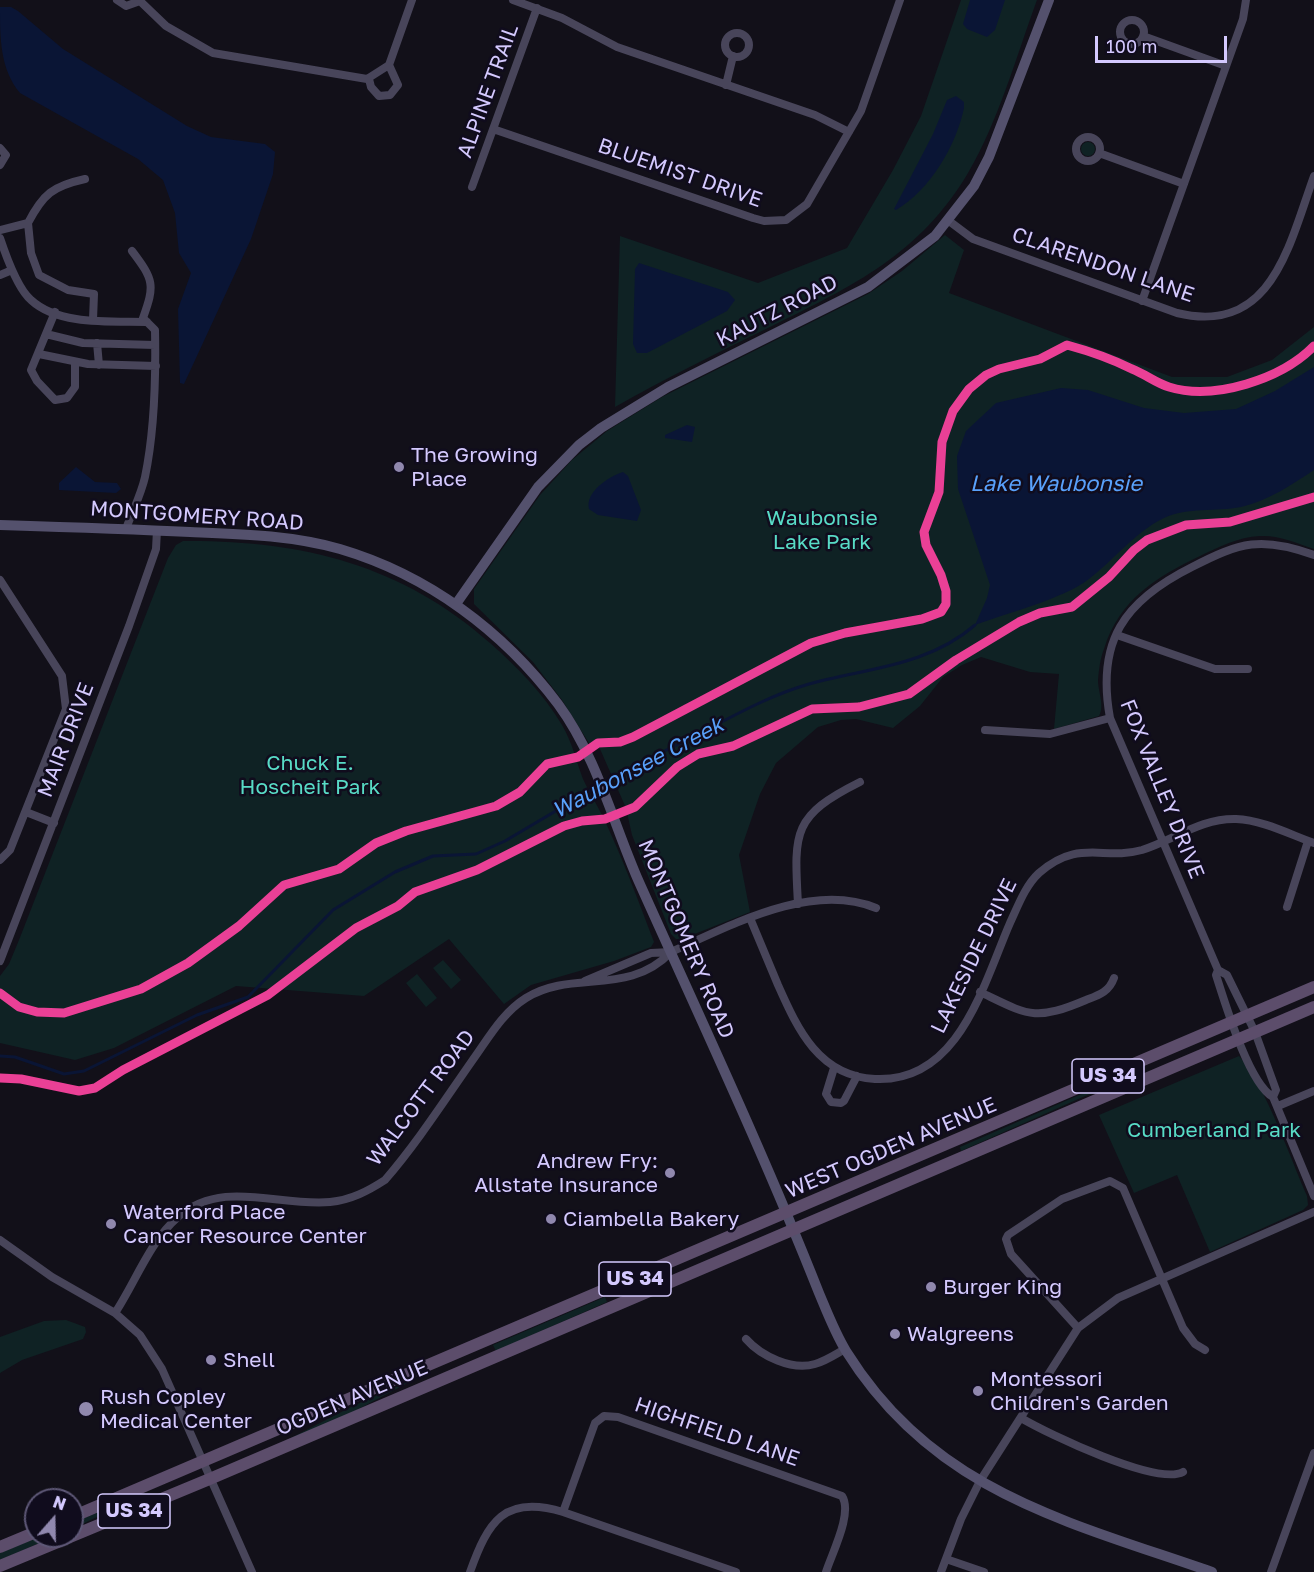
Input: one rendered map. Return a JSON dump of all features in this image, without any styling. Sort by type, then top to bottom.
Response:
[{"type":"main road","name":"WEST OGDEN AVENUE","points":[[484,1344],[1314,987]]},
{"type":"main road","name":"WEST OGDEN AVENUE","points":[[486,1362],[1314,1007]]},
{"type":"main road","points":[[484,1344],[486,1362]]},
{"type":"main road","name":"OGDEN AVENUE","points":[[84,1512],[484,1344]]},
{"type":"main road","name":"OGDEN AVENUE","points":[[0,1566],[486,1362]]},
{"type":"main road","points":[[0,1547],[24,1537]]},
{"type":"street","points":[[117,0],[126,6],[139,0],[166,26],[213,53],[354,79],[369,79],[389,65],[412,0]]},
{"type":"street","points":[[513,0],[537,8],[617,47],[815,115],[849,132]]},
{"type":"street","name":"BLUEMIST DRIVE","points":[[493,129],[753,218],[776,222],[786,220],[801,211],[865,102],[900,0]]},
{"type":"street","name":"KAUTZ ROAD","points":[[456,604],[538,487],[601,428],[668,387],[868,286],[914,255],[949,221],[974,186],[989,157],[1049,0]]},
{"type":"street","points":[[1142,301],[1243,19],[1246,0]]},
{"type":"street","name":"ALPINE TRAIL","points":[[472,187],[537,8]]},
{"type":"street","points":[[1143,36],[1226,66]]},
{"type":"street","points":[[726,85],[733,56]]},
{"type":"street","points":[[369,79],[371,87],[379,96],[390,95],[398,85],[389,65]]},
{"type":"street","points":[[0,148],[6,155],[0,165]]},
{"type":"street","points":[[1099,153],[1184,184]]},
{"type":"street","name":"CLARENDON LANE","points":[[949,221],[973,240],[1177,313],[1201,317],[1239,310],[1257,297],[1281,268],[1314,176]]},
{"type":"street","points":[[85,179],[62,184],[40,200],[28,223],[32,253],[39,275],[68,291],[94,294],[93,320]]},
{"type":"street","points":[[0,230],[28,223]]},
{"type":"street","points":[[0,238],[12,270],[31,300],[75,320],[147,322]]},
{"type":"street","points":[[126,529],[145,479],[152,426],[156,366],[155,330],[143,318],[153,291],[150,274],[132,251]]},
{"type":"street","points":[[0,275],[12,270]]},
{"type":"street","points":[[55,312],[31,370],[37,381],[55,400],[67,398],[75,387],[75,362]]},
{"type":"street","points":[[46,334],[83,343],[155,345]]},
{"type":"street","points":[[98,343],[99,365]]},
{"type":"street","points":[[39,354],[99,365],[156,366]]},
{"type":"street","name":"MONTGOMERY ROAD","points":[[0,525],[251,534],[331,547],[382,565],[456,604],[506,646],[559,705],[593,767],[634,870],[845,1349],[874,1390],[902,1422],[950,1462],[1001,1494],[1039,1511],[1212,1572]]},
{"type":"street","name":"MAIR DRIVE","points":[[0,961],[156,549],[157,530]]},
{"type":"street","name":"FOX VALLEY DRIVE","points":[[1273,1097],[1276,1090],[1255,1032],[1227,975],[1218,970],[1110,718],[1105,681],[1110,652],[1117,635],[1132,609],[1151,590],[1226,550],[1253,543],[1273,543],[1314,555]]},
{"type":"street","points":[[0,580],[3,594],[62,676],[66,709],[10,850],[0,860]]},
{"type":"street","points":[[1117,635],[1215,669],[1248,669]]},
{"type":"street","points":[[985,730],[1050,734],[1110,718]]},
{"type":"street","points":[[798,904],[795,849],[805,821],[824,801],[860,783]]},
{"type":"street","points":[[26,812],[54,823]]},
{"type":"street","name":"LAKESIDE DRIVE","points":[[750,918],[798,1030],[812,1049],[834,1068],[857,1076],[878,1079],[900,1077],[930,1065],[956,1038],[980,992],[1020,900],[1032,880],[1052,863],[1078,852],[1129,852],[1144,849],[1208,822],[1235,819],[1261,824],[1311,842]]},
{"type":"street","points":[[1287,907],[1311,842]]},
{"type":"street","name":"WALCOTT ROAD","points":[[115,1313],[162,1235],[189,1209],[218,1198],[241,1196],[330,1202],[358,1195],[385,1180],[511,1010],[537,992],[583,981],[651,953],[671,952],[777,907],[853,900],[876,908]]},
{"type":"street","name":"WALCOTT ROAD","points":[[583,981],[607,982],[644,972],[658,966],[671,952]]},
{"type":"street","name":"FOX VALLEY DRIVE","points":[[1218,970],[1216,975],[1238,1039],[1264,1092],[1273,1097],[1278,1106],[1314,1196]]},
{"type":"street","points":[[980,992],[1021,1012],[1045,1015],[1106,992],[1114,978]]},
{"type":"street","points":[[834,1068],[826,1094],[831,1102],[844,1101],[857,1076]]},
{"type":"street","points":[[1278,1106],[1314,1091]]},
{"type":"street","points":[[1078,1328],[1006,1245],[1008,1235],[1051,1205],[1095,1185],[1110,1181],[1123,1188],[1183,1328],[1194,1344],[1205,1350]]},
{"type":"street","points":[[941,1572],[980,1481],[1078,1328],[1118,1298],[1314,1212]]},
{"type":"street","points":[[0,1240],[52,1277],[115,1313],[140,1335],[157,1360],[205,1462],[252,1572]]},
{"type":"street","points":[[746,1339],[769,1357],[805,1365],[814,1364],[845,1349]]},
{"type":"street","name":"HIGHFIELD LANE","points":[[563,1512],[595,1423],[604,1416],[618,1417],[842,1496],[846,1502],[845,1516],[826,1572]]},
{"type":"street","points":[[1021,1418],[1062,1441],[1153,1473],[1170,1476],[1183,1472]]},
{"type":"street","points":[[1271,1572],[1314,1453]]},
{"type":"street","points":[[470,1572],[483,1535],[490,1525],[512,1510],[536,1506],[563,1512],[736,1572]]},
{"type":"street","points":[[946,1559],[984,1572]]},
{"type":"green space","points":[[961,0],[1037,0],[998,110],[979,153],[949,201],[929,225],[882,265],[830,297],[673,375],[615,407],[620,236],[758,283],[847,248],[893,170],[921,116]]},
{"type":"green space","points":[[1088,142],[1093,144],[1095,149],[1093,154],[1088,156],[1083,154],[1081,149],[1083,144]]},
{"type":"green space","name":"Waubonsie Lake Park","points":[[945,235],[964,250],[949,293],[1172,377],[1227,377],[1272,360],[1314,327],[1314,549],[1274,537],[1244,538],[1169,572],[1141,592],[1119,617],[1103,653],[1098,680],[1101,703],[1099,716],[1054,729],[1059,674],[1030,672],[981,657],[943,677],[920,706],[893,728],[856,719],[841,720],[818,727],[776,763],[760,794],[739,855],[750,912],[682,939],[676,939],[671,934],[632,835],[626,808],[600,749],[589,743],[562,700],[533,662],[474,604],[474,589],[540,495],[572,460],[607,431],[662,397],[868,294],[902,271]]},
{"type":"green space","name":"Chuck E. Hoscheit Park","points":[[183,541],[268,545],[347,562],[385,576],[421,594],[456,616],[490,643],[538,691],[565,731],[583,779],[630,878],[654,942],[651,947],[614,961],[531,985],[504,1004],[449,939],[364,996],[236,986],[114,1048],[75,1060],[0,1043],[0,976],[9,964],[19,940],[168,558],[176,545]]},
{"type":"green space","points":[[443,960],[461,980],[451,989],[433,968]]},
{"type":"green space","points":[[417,974],[437,998],[426,1007],[406,983]]},
{"type":"green space","name":"Cumberland Park","points":[[1239,1056],[1267,1102],[1307,1196],[1308,1205],[1303,1210],[1210,1252],[1177,1175],[1134,1193],[1099,1115]]},
{"type":"green space","points":[[1109,1082],[1110,1085],[961,1151],[960,1147]]},
{"type":"green space","points":[[605,1297],[607,1302],[496,1351],[493,1345]]},
{"type":"green space","points":[[66,1320],[85,1327],[86,1332],[83,1339],[22,1360],[0,1373],[0,1337],[44,1321]]},
{"type":"green space","points":[[421,1376],[349,1414],[283,1442],[353,1406]]},
{"type":"green space","points":[[130,1499],[84,1523],[84,1518]]},
{"type":"green space","points":[[24,1543],[24,1548],[28,1548],[0,1560],[0,1553]]},
{"type":"water","points":[[970,0],[1005,0],[995,30],[987,37],[967,29],[963,24]]},
{"type":"water","points":[[0,7],[11,7],[18,11],[63,49],[187,126],[211,137],[265,144],[275,152],[273,174],[251,239],[184,384],[180,383],[178,309],[191,273],[179,253],[175,213],[163,180],[138,159],[20,93],[8,74],[2,53]]},
{"type":"water","points":[[956,96],[964,102],[964,108],[948,152],[920,191],[896,210],[894,209],[933,134],[947,100]]},
{"type":"water","points":[[639,263],[728,292],[735,300],[727,311],[647,353],[637,353],[633,344],[635,269]]},
{"type":"water","name":"Lake Waubonsie","points":[[1314,367],[1314,470],[1261,501],[1241,507],[1182,512],[1164,518],[1144,531],[1078,586],[1050,599],[975,625],[990,585],[958,489],[957,456],[966,431],[996,403],[1061,388],[1088,390],[1144,408],[1184,413],[1236,409],[1275,391]]},
{"type":"water","points":[[687,425],[695,427],[692,442],[665,438],[665,435]]},
{"type":"water","points":[[76,467],[95,482],[117,483],[121,489],[116,493],[59,490],[59,483]]},
{"type":"water","points":[[623,472],[628,476],[641,510],[637,521],[598,515],[589,509],[594,491],[605,481]]},
{"type":"waterway","name":"Waubonsee Creek","points":[[604,783],[635,765],[778,695],[809,684],[917,657],[957,639],[975,625]]},
{"type":"waterway","name":"Waubonsee Creek","points":[[0,1056],[15,1057],[64,1074],[84,1071],[197,1015],[248,997],[333,910],[395,872],[433,856],[476,854],[505,841],[598,786]]},
{"type":"cycle path","points":[[0,993],[19,1007],[37,1012],[64,1013],[141,989],[188,963],[239,926],[284,885],[339,869],[376,843],[406,831],[496,806],[520,792],[547,764],[578,757],[598,743],[620,742],[633,737],[811,643],[845,633],[922,619],[941,612],[946,604],[946,591],[926,545],[924,532],[939,492],[942,442],[953,411],[969,389],[986,375],[999,369],[1040,359],[1067,345],[1116,362],[1169,387],[1187,391],[1206,391],[1226,389],[1266,377],[1300,358],[1314,346]]},
{"type":"cycle path","points":[[0,1078],[21,1079],[79,1091],[95,1088],[123,1070],[268,995],[356,928],[398,906],[415,892],[477,870],[564,826],[582,821],[605,819],[635,807],[677,767],[698,754],[733,746],[812,709],[859,707],[909,694],[956,660],[1019,622],[1040,613],[1072,607],[1109,577],[1134,550],[1147,540],[1186,525],[1230,522],[1314,497]]},
{"type":"place","name":"The Growing Place","points":[[399,467]]},
{"type":"place","name":"Andrew Fry: Allstate Insurance","points":[[670,1173]]},
{"type":"place","name":"Ciambella Bakery","points":[[551,1219]]},
{"type":"place","name":"Waterford Place Cancer Resource Center","points":[[111,1224]]},
{"type":"place","name":"Burger King","points":[[931,1287]]},
{"type":"place","name":"Walgreens","points":[[895,1334]]},
{"type":"place","name":"Shell","points":[[211,1360]]},
{"type":"place","name":"Montessori Children's Garden","points":[[978,1391]]},
{"type":"place","name":"Rush Copley Medical Center","points":[[86,1409]]}]
